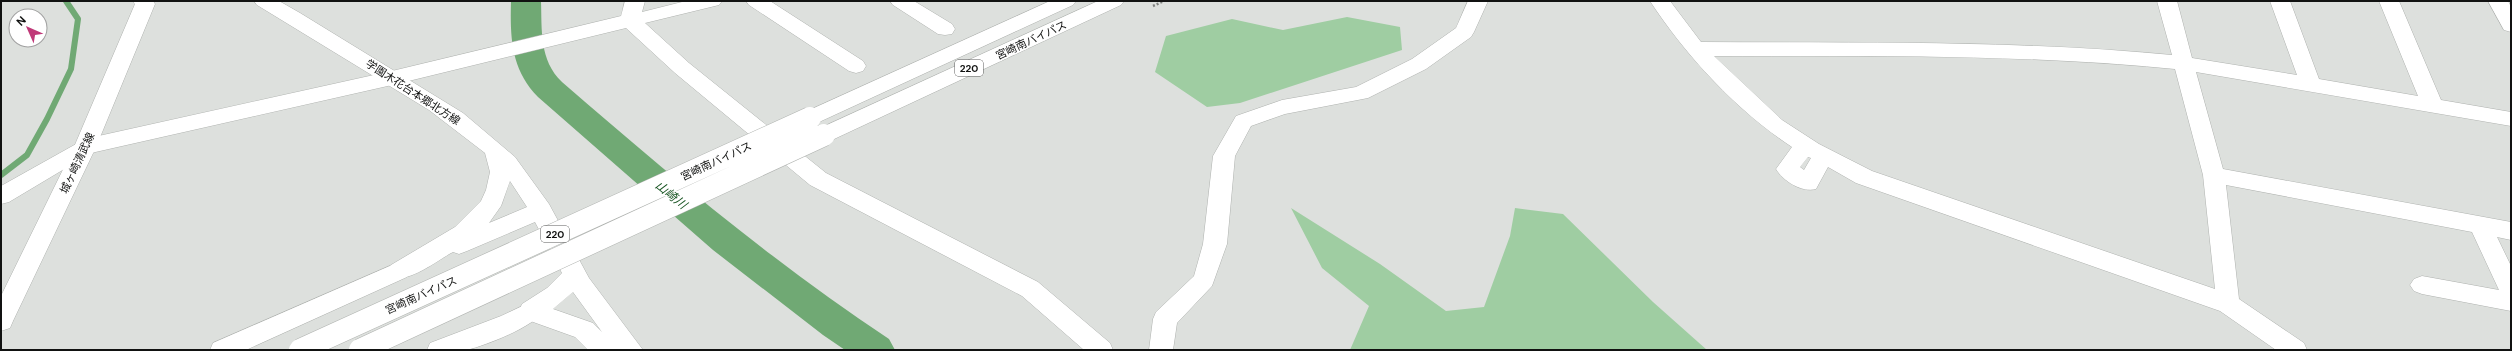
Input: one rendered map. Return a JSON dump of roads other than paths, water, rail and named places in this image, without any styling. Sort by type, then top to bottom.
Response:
[{"type":"main road","name":"学園木花台本郷北方線","points":[[264,1],[302,21],[461,122],[495,151],[521,179],[541,210],[575,275],[631,350]]},
{"type":"main road","points":[[1,196],[10,183],[85,147],[392,78],[633,11],[712,1]]},
{"type":"main road","points":[[756,1],[856,66]]},
{"type":"main road","points":[[900,1],[945,29]]},
{"type":"main road","name":"宮崎南バイパス","points":[[300,350],[1066,1]]},
{"type":"main road","name":"宮崎南バイパス","points":[[360,350],[1114,1]]},
{"type":"main road","points":[[1161,350],[1165,318],[1204,280],[1215,244],[1224,156],[1243,121],[1282,107],[1362,93],[1419,64],[1464,32],[1478,1]]},
{"type":"main road","points":[[1660,1],[1695,49],[1774,124],[1823,156],[1864,177],[2228,304],[2295,350]]},
{"type":"main road","points":[[2167,1],[2185,63],[2214,175],[2228,304]]},
{"type":"main road","points":[[2280,1],[2311,86]]},
{"type":"main road","points":[[2389,1],[2432,104]]},
{"type":"main road","points":[[2498,1],[2511,26]]},
{"type":"main road","name":"城ヶ崎清武線","points":[[1,321],[85,147],[148,2]]},
{"type":"main road","points":[[633,11],[682,68],[818,179],[1030,289],[1101,350]]},
{"type":"main road","points":[[1695,49],[1955,50],[2111,56],[2185,63],[2311,86],[2432,104],[2511,119]]},
{"type":"main road","points":[[1805,145],[1787,169],[1808,182],[1823,156]]},
{"type":"main road","points":[[398,271],[448,244],[474,225],[488,209],[502,171],[495,151]]},
{"type":"main road","points":[[2214,175],[2511,231]]},
{"type":"main road","points":[[222,350],[398,271],[541,210]]},
{"type":"main road","points":[[2480,225],[2511,291]]},
{"type":"main road","points":[[439,350],[510,323],[555,295],[575,275]]},
{"type":"main road","points":[[2422,285],[2511,302]]},
{"type":"main road","points":[[531,311],[584,330],[604,350]]},
{"type":"waterway","points":[[1,175],[27,155],[47,119],[71,69],[78,19],[66,1]]},
{"type":"waterway","name":"山崎川","points":[[526,1],[527,45],[534,70],[543,83],[726,241],[799,297],[875,350]]}]
